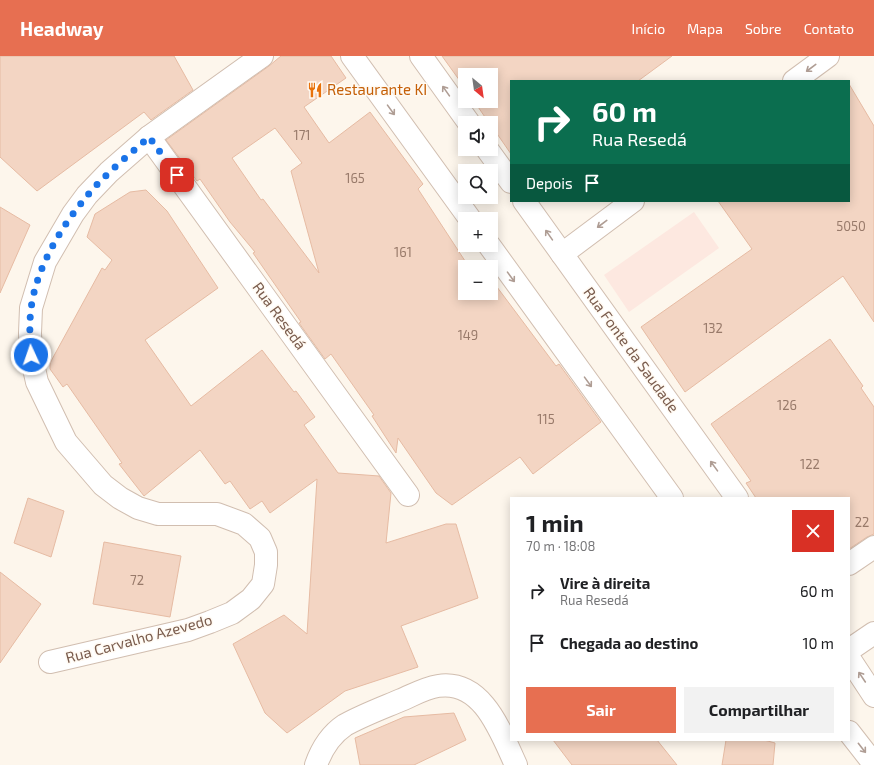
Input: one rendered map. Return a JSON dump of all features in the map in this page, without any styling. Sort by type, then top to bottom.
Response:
[{"type":"street","name":"Rua Carvalho Azevedo","points":[[50,662],[188,630],[232,613],[251,600],[263,584],[266,565],[266,552],[260,538],[244,524],[217,514],[158,514],[138,508],[120,498],[103,485],[66,442],[37,382],[31,355],[30,333],[31,308],[45,262],[73,214],[87,195],[109,172],[149,137],[262,56]]},
{"type":"street","points":[[352,56],[465,212]]},
{"type":"street","points":[[421,56],[464,116]]},
{"type":"street","points":[[795,80],[828,56]]},
{"type":"street","name":"Rua Resedá","points":[[149,137],[408,495]]},
{"type":"street","points":[[492,156],[510,181]]},
{"type":"street","name":"Rua Fonte da Saudade","points":[[525,202],[736,497]]},
{"type":"street","points":[[562,254],[632,202]]},
{"type":"street","points":[[494,252],[671,497]]},
{"type":"street","points":[[850,563],[874,547]]},
{"type":"street","points":[[850,649],[874,633]]},
{"type":"street","points":[[850,660],[874,696]]},
{"type":"street","points":[[316,765],[323,747],[336,731],[345,725],[424,690],[439,686],[454,686],[466,690],[477,698],[490,713],[516,765]]},
{"type":"street","points":[[850,733],[874,764]]},
{"type":"shaded area","points":[[694,212],[719,248],[629,312],[604,275]]},
{"type":"building","points":[[0,56],[174,56],[193,90],[151,120],[144,112],[37,191],[0,157]]},
{"type":"building","points":[[281,56],[331,56],[346,78],[304,107],[329,143],[370,112],[423,184],[418,189],[464,260],[458,260],[458,300],[498,300],[498,288],[556,366],[559,364],[601,422],[533,474],[520,457],[452,505],[436,493],[398,438],[396,453],[372,416],[374,415],[331,354],[325,359],[299,323],[301,322],[253,253],[255,252],[230,222],[200,179],[197,181],[166,140]],"holes":[[[275,128],[302,163],[291,171],[319,273],[263,199],[261,200],[232,158]]]},
{"type":"building","points":[[442,56],[672,56],[639,80],[510,80],[510,153],[498,135],[498,116],[484,116],[479,108],[498,108],[498,68],[458,68],[458,78]]},
{"type":"building","points":[[850,86],[874,126],[874,322],[843,276],[685,392],[641,327],[752,249],[719,202],[850,202]]},
{"type":"building","points":[[146,190],[167,211],[218,288],[145,340],[191,406],[262,350],[294,392],[296,391],[315,417],[304,425],[338,473],[379,476],[391,493],[386,543],[446,524],[456,524],[478,598],[401,626],[418,667],[345,691],[287,733],[265,713],[233,644],[284,615],[307,634],[317,479],[270,513],[262,501],[250,509],[230,481],[225,484],[200,450],[144,496],[119,464],[122,463],[67,384],[63,387],[50,369],[50,363],[102,268],[105,270],[112,260],[87,237],[95,214],[130,192]]},
{"type":"building","points":[[0,207],[30,225],[0,293]]},
{"type":"building","points":[[830,339],[863,386],[861,388],[874,407],[874,534],[850,548],[850,497],[755,497],[746,483],[751,481],[711,424]]},
{"type":"building","points":[[28,498],[64,511],[51,557],[14,543]]},
{"type":"building","points":[[104,542],[181,556],[170,617],[93,604]]},
{"type":"building","points":[[0,572],[41,604],[0,663]]},
{"type":"building","points":[[454,713],[466,740],[414,765],[360,765],[355,738],[404,717]]},
{"type":"building","points":[[554,741],[658,741],[677,765],[572,765]]},
{"type":"building","points":[[726,741],[768,741],[775,743],[773,765],[722,765]]},
{"type":"place","name":"Restaurante KI","points":[[315,90]]},
{"type":"route","points":[[31,355],[31,308],[36,286],[45,262],[56,241],[87,195],[109,172],[149,137],[177,175]]}]
